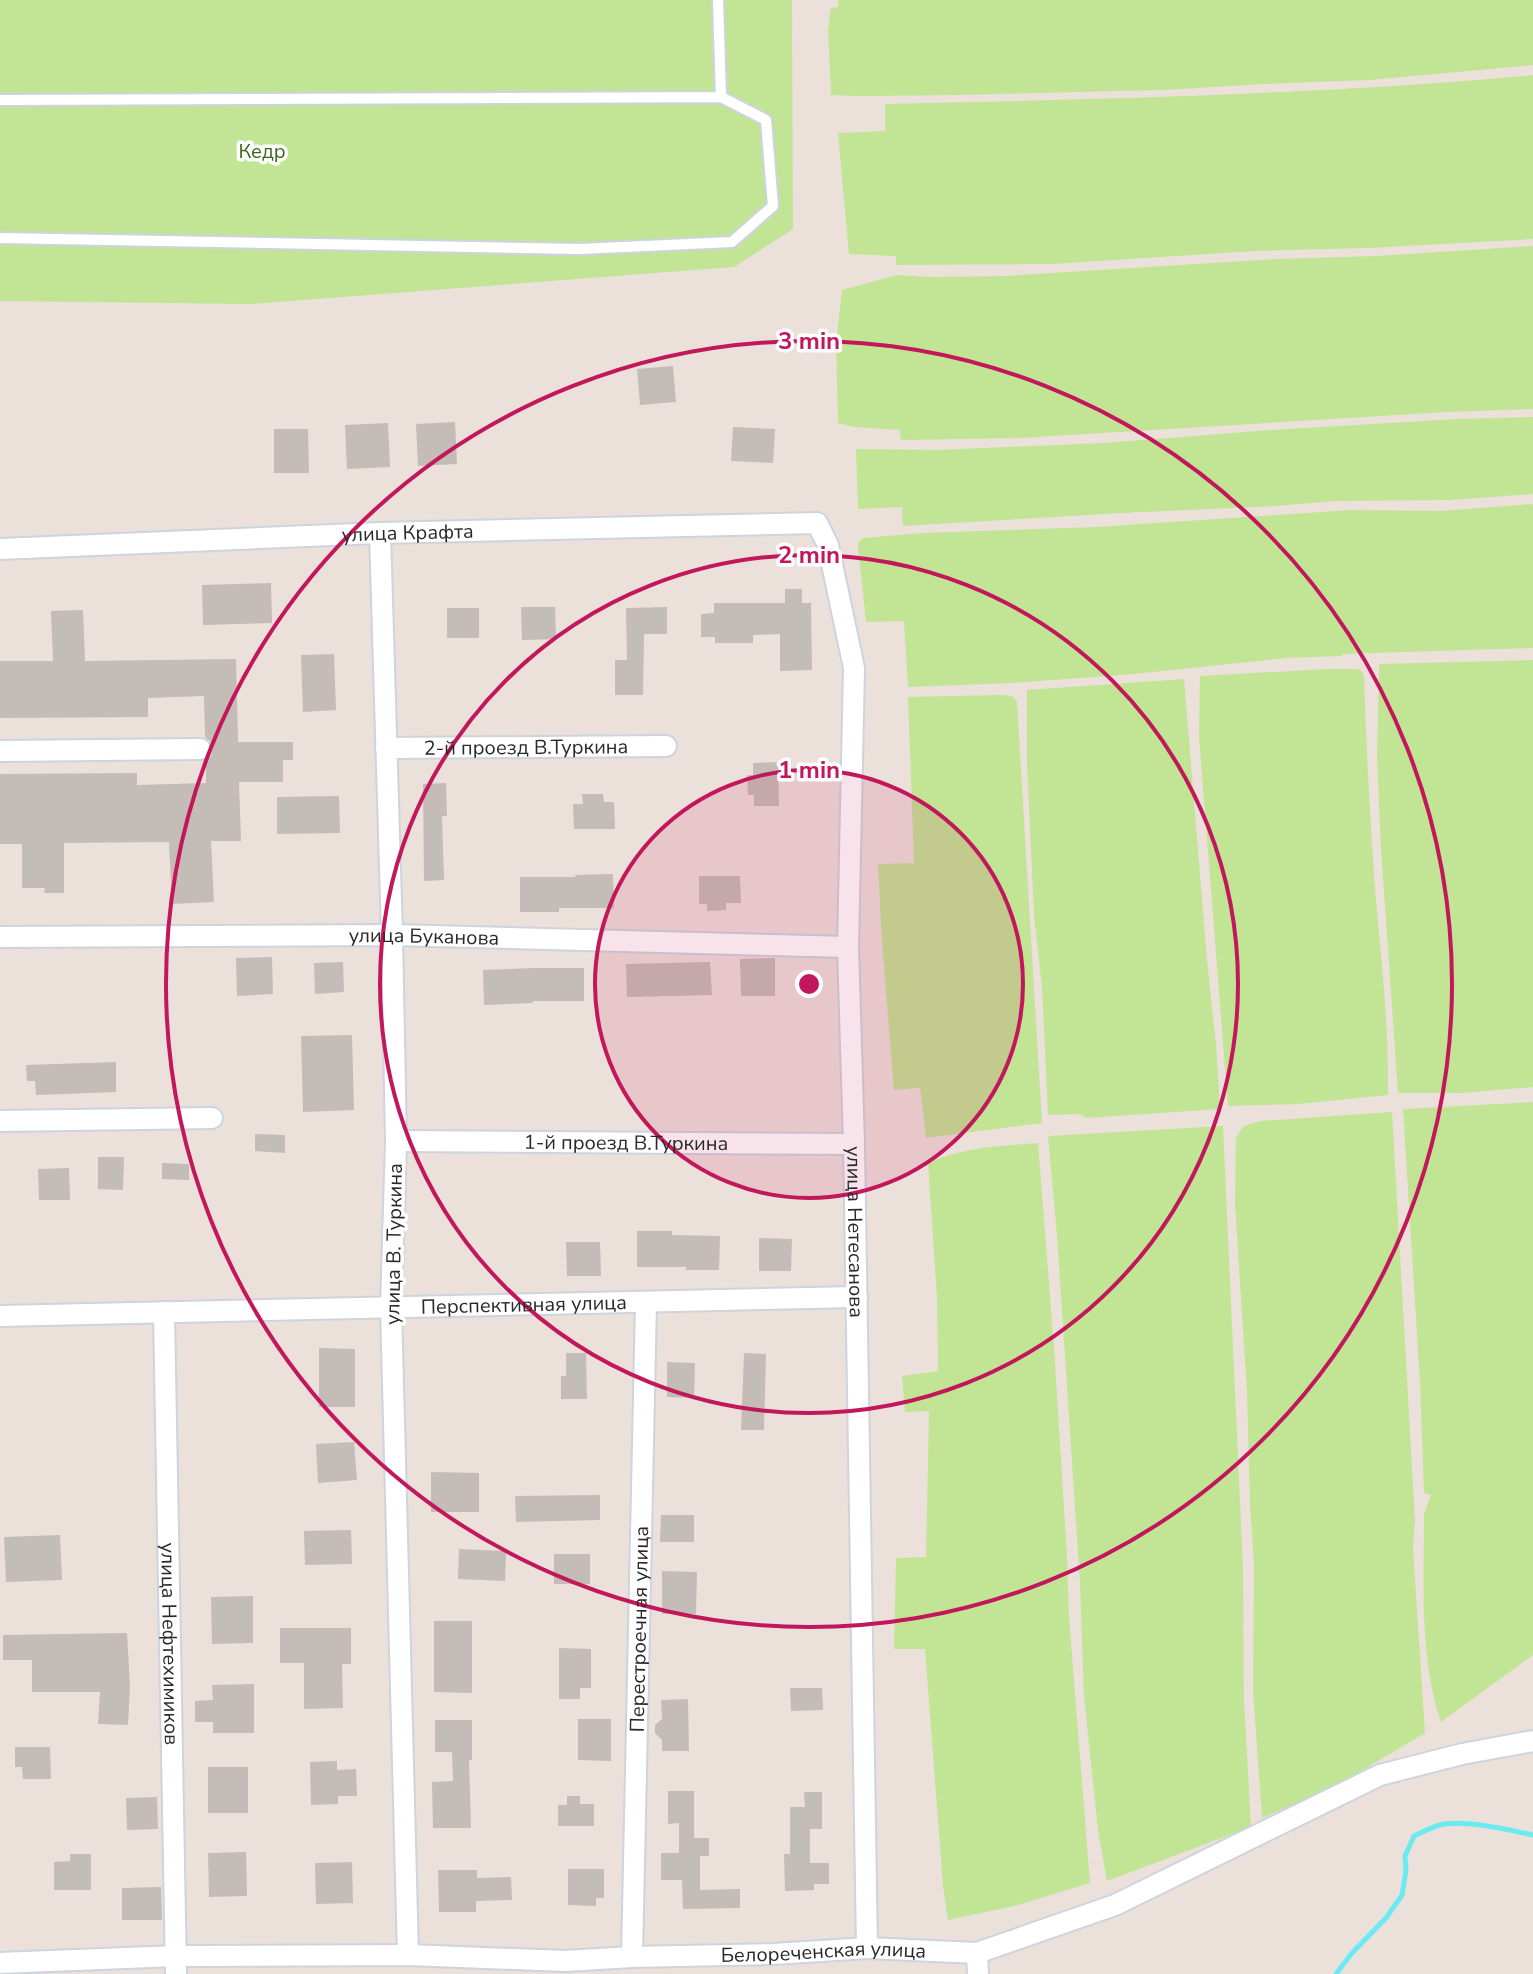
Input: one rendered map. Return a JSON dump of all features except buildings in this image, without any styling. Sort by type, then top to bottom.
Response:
[{"type":"street","name":"улица Крафта","points":[[0,549],[380,533],[817,523]]},
{"type":"street","name":"улица Нетесанова","points":[[817,523],[828,545],[854,668],[848,947],[867,1948]]},
{"type":"street","name":"улица В. Туркина","points":[[380,533],[396,1141],[391,1307],[408,1955]]},
{"type":"street","name":"2-й проезд В.Туркина","points":[[386,748],[666,746]]},
{"type":"street","points":[[0,751],[200,749]]},
{"type":"street","name":"улица Буканова","points":[[0,937],[392,935],[848,947]]},
{"type":"street","points":[[0,1121],[212,1118]]},
{"type":"street","name":"1-й проезд В.Туркина","points":[[396,1141],[854,1144]]},
{"type":"street","name":"Перспективная улица","points":[[0,1316],[857,1297]]},
{"type":"street","name":"Перестроечная улица","points":[[632,1957],[646,1302]]},
{"type":"street","name":"улица Нефтехимиков","points":[[164,1312],[176,1965]]},
{"type":"street","points":[[978,1974],[977,1953],[1115,1905],[1380,1775],[1462,1754],[1533,1741]]},
{"type":"street","name":"Белореченская улица","points":[[0,1963],[368,1965],[408,1955],[565,1967],[632,1957],[774,1964],[867,1948],[977,1953]]},
{"type":"lane","points":[[718,0],[721,97]]},
{"type":"lane","points":[[0,100],[721,97],[766,120],[773,206],[732,242],[580,249],[0,238]]},
{"type":"green space","name":"Кедр","points":[[0,0],[792,0],[793,229],[734,267],[252,304],[0,301]]},
{"type":"green space","points":[[838,0],[1533,0],[1533,65],[1369,80],[1163,90],[831,95],[828,30],[831,8],[838,7]]},
{"type":"green space","points":[[1533,75],[1533,239],[1255,251],[1051,264],[896,265],[896,256],[849,254],[838,133],[885,131],[885,104],[1290,92]]},
{"type":"green space","points":[[1533,246],[1533,409],[1020,438],[901,440],[900,430],[838,423],[836,342],[842,290],[897,275],[1006,276]]},
{"type":"green space","points":[[1533,417],[1533,494],[1450,500],[1334,501],[903,526],[902,507],[858,509],[856,449],[935,450],[1103,443],[1271,430]]},
{"type":"green space","points":[[1533,504],[1533,648],[1342,654],[1134,674],[908,687],[904,621],[866,622],[858,546],[864,538],[1097,527],[1350,510],[1440,511]]},
{"type":"green space","points":[[1533,660],[1533,1087],[1461,1093],[1398,1093],[1381,849],[1377,757],[1379,666]]},
{"type":"green space","points":[[1359,669],[1364,675],[1371,835],[1386,1017],[1388,1095],[1299,1104],[1228,1106],[1199,737],[1200,676]]},
{"type":"green space","points":[[1184,679],[1220,1109],[1086,1118],[1080,1114],[1048,1115],[1042,987],[1034,915],[1027,690]]},
{"type":"green space","points":[[1012,696],[1017,702],[1042,1123],[926,1138],[920,1088],[894,1090],[878,864],[914,863],[908,697]]},
{"type":"green space","points":[[1533,1102],[1533,1655],[1441,1722],[1429,1671],[1424,1619],[1424,1514],[1431,1495],[1424,1493],[1403,1109]]},
{"type":"green space","points":[[1392,1112],[1425,1733],[1334,1787],[1262,1818],[1253,1691],[1254,1565],[1235,1205],[1236,1138],[1243,1127],[1262,1121]]},
{"type":"green space","points":[[1223,1126],[1251,1827],[1107,1881],[1098,1830],[1084,1696],[1080,1583],[1048,1136]]},
{"type":"green space","points":[[1038,1143],[1090,1883],[1014,1906],[948,1920],[925,1649],[894,1649],[896,1558],[926,1557],[929,1411],[905,1412],[902,1376],[938,1371],[937,1298],[928,1163],[968,1150]]},
{"type":"waterway","points":[[1336,1974],[1386,1918],[1402,1895],[1405,1856],[1414,1836],[1436,1826],[1454,1823],[1533,1835]]}]
